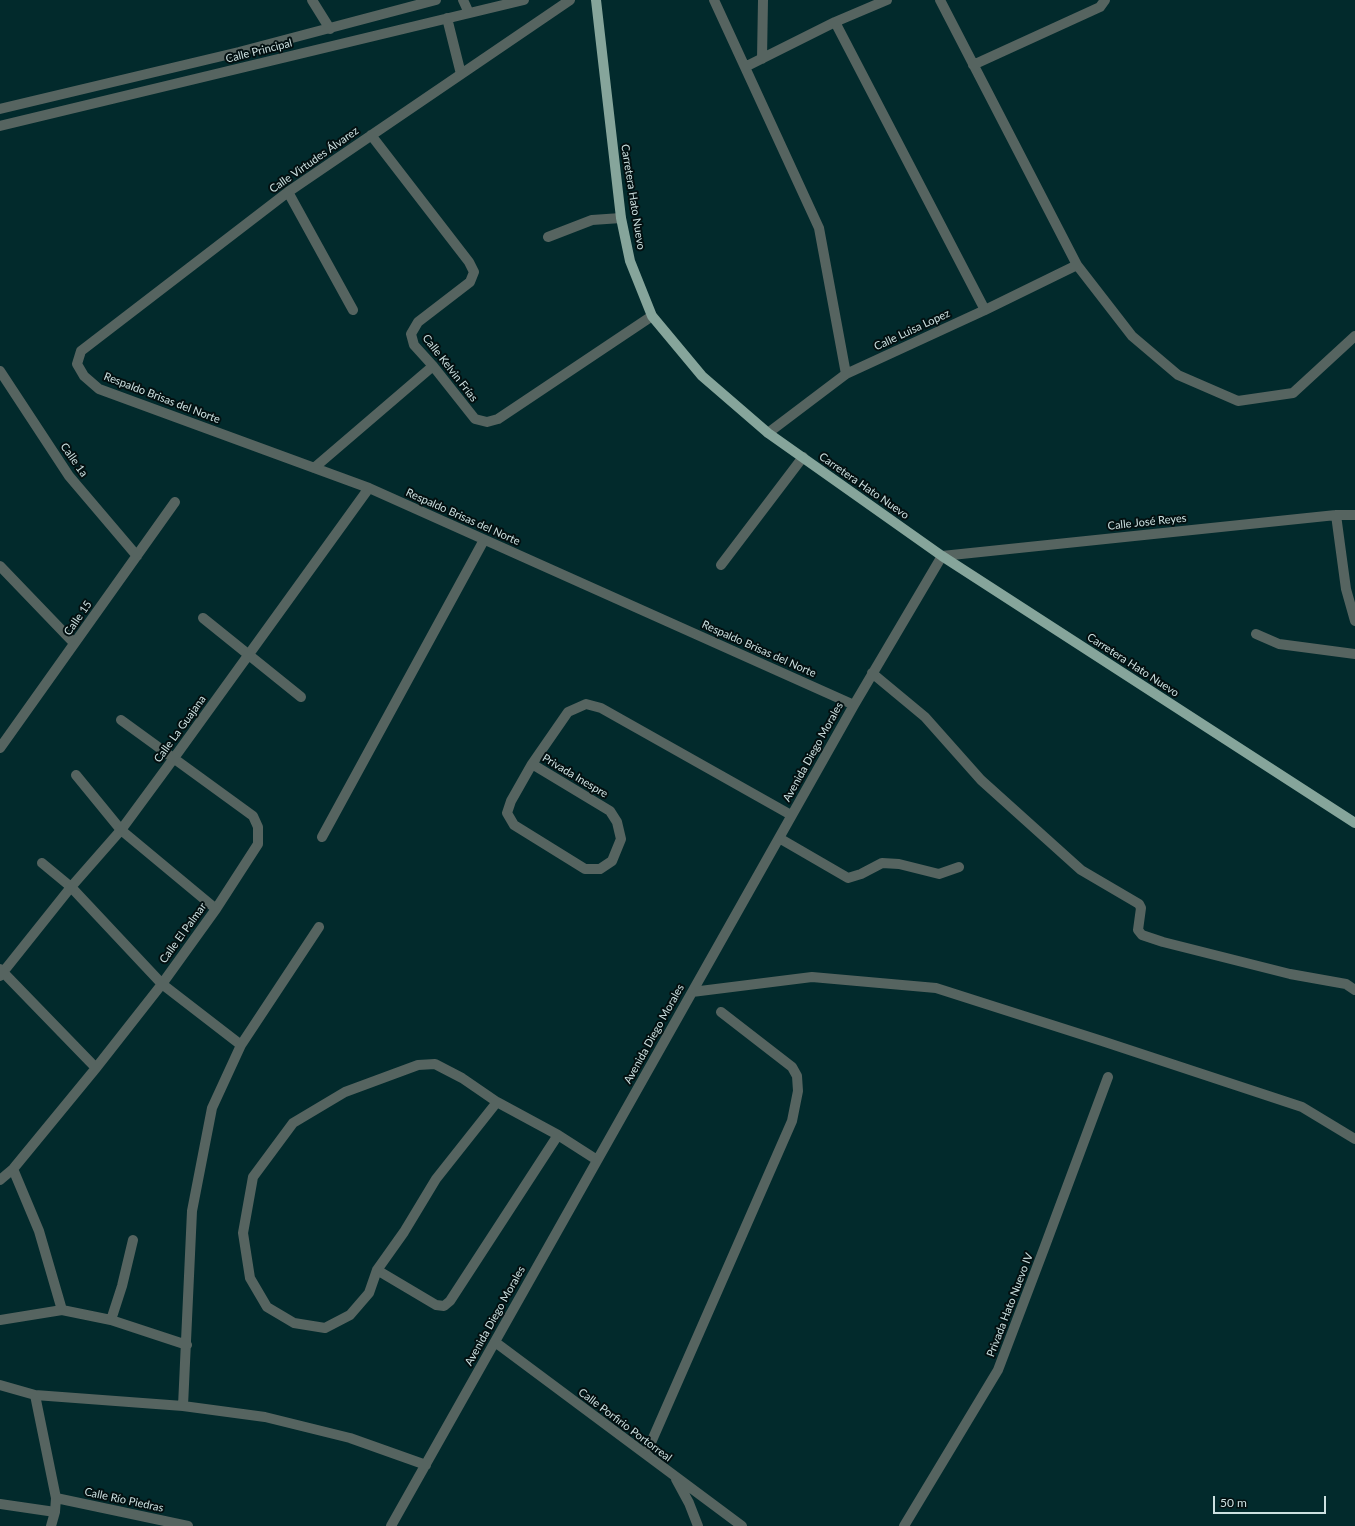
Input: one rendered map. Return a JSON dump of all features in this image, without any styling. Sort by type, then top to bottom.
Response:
[{"type":"main road","name":"Carretera Hato Nuevo","points":[[596,0],[621,218],[630,261],[652,316],[702,376],[768,433],[942,556],[1355,823]]},
{"type":"street","points":[[312,0],[330,29]]},
{"type":"street","name":"Calle Principal","points":[[0,109],[239,52],[436,0]]},
{"type":"street","points":[[463,0],[469,13]]},
{"type":"street","name":"Calle Principal","points":[[0,126],[524,0]]},
{"type":"street","name":"Calle Virtudes Álvarez","points":[[81,351],[288,192],[570,0]]},
{"type":"street","points":[[714,0],[819,228],[846,374]]},
{"type":"street","points":[[762,59],[763,0]]},
{"type":"street","points":[[745,67],[835,22],[887,0]]},
{"type":"street","points":[[940,0],[1077,265],[1132,336],[1178,375],[1238,401],[1293,393],[1355,336]]},
{"type":"street","points":[[973,65],[1100,7],[1105,0]]},
{"type":"street","points":[[447,18],[461,74]]},
{"type":"street","points":[[835,22],[985,310]]},
{"type":"street","name":"Calle Kelvin Frías","points":[[371,135],[469,262],[474,272],[470,282],[418,322],[411,334],[414,345],[433,366],[475,419],[487,422],[498,419],[652,316]]},
{"type":"street","points":[[288,192],[353,310]]},
{"type":"street","points":[[548,237],[592,220],[621,218]]},
{"type":"street","name":"Calle Luisa Lopez","points":[[768,433],[846,374],[985,310],[1077,265]]},
{"type":"street","name":"Respaldo Brisas del Norte","points":[[81,351],[77,364],[84,376],[100,388],[369,488],[854,705]]},
{"type":"street","points":[[314,468],[433,366]]},
{"type":"street","name":"Calle 1a","points":[[0,371],[69,476],[137,556]]},
{"type":"street","points":[[721,565],[803,457]]},
{"type":"street","name":"Calle La Guajana","points":[[1,972],[71,887],[121,830],[369,488]]},
{"type":"street","name":"Calle 15","points":[[0,748],[3,735],[74,643],[175,502]]},
{"type":"street","points":[[1336,515],[1346,588],[1355,621]]},
{"type":"street","name":"Calle José Reyes","points":[[942,556],[1336,515],[1355,515]]},
{"type":"street","points":[[322,837],[484,540]]},
{"type":"street","name":"Avenida Diego Morales","points":[[391,1526],[791,815],[872,673],[942,556]]},
{"type":"street","points":[[0,566],[74,643]]},
{"type":"street","points":[[203,618],[301,697]]},
{"type":"street","points":[[1256,634],[1279,644],[1355,654]]},
{"type":"street","points":[[872,673],[925,717],[981,780],[1081,870],[1139,904],[1141,908],[1138,930],[1142,935],[1163,942],[1290,974],[1346,984],[1355,990]]},
{"type":"street","name":"Privada Inespre","points":[[532,764],[610,811],[617,822],[621,838],[612,861],[600,869],[585,869],[514,825],[507,813],[511,801],[532,764],[568,712],[586,704],[601,708],[791,815]]},
{"type":"street","name":"Calle El Palmar","points":[[0,1180],[13,1168],[96,1068],[162,984],[216,909],[258,844],[258,827],[253,816],[121,720]]},
{"type":"street","points":[[76,775],[121,830],[216,909]]},
{"type":"street","points":[[778,838],[848,878],[861,874],[882,863],[899,864],[939,874],[959,867]]},
{"type":"street","points":[[42,863],[71,887],[162,984],[241,1045]]},
{"type":"street","points":[[183,1406],[192,1211],[212,1108],[241,1045],[319,927]]},
{"type":"street","points":[[1,972],[96,1068]]},
{"type":"street","points":[[692,992],[812,977],[936,988],[1102,1041],[1302,1108],[1355,1139]]},
{"type":"street","points":[[646,1454],[792,1120],[798,1091],[797,1076],[792,1067],[721,1012]]},
{"type":"street","points":[[496,1102],[436,1179],[404,1232],[377,1270],[369,1293],[350,1315],[325,1328],[294,1323],[267,1307],[250,1278],[243,1233],[253,1177],[293,1123],[345,1092],[418,1065],[435,1064],[462,1078],[496,1102],[558,1135],[598,1160]]},
{"type":"street","name":"Privada Hato Nuevo IV","points":[[904,1526],[998,1370],[1108,1077]]},
{"type":"street","points":[[377,1270],[436,1305],[444,1306],[450,1301],[558,1135]]},
{"type":"street","points":[[13,1168],[39,1231],[62,1310]]},
{"type":"street","points":[[111,1320],[122,1286],[133,1240]]},
{"type":"street","points":[[0,1320],[62,1310],[111,1320],[187,1345]]},
{"type":"street","name":"Calle Porfirio Portorreal","points":[[495,1342],[742,1526]]},
{"type":"street","points":[[0,1385],[35,1394],[183,1406],[265,1417],[350,1438],[426,1465]]},
{"type":"street","points":[[35,1394],[56,1498],[52,1526]]},
{"type":"street","points":[[674,1476],[690,1504],[698,1526]]},
{"type":"street","name":"Calle Río Piedras","points":[[56,1498],[188,1526]]},
{"type":"street","points":[[0,1504],[55,1512]]}]
